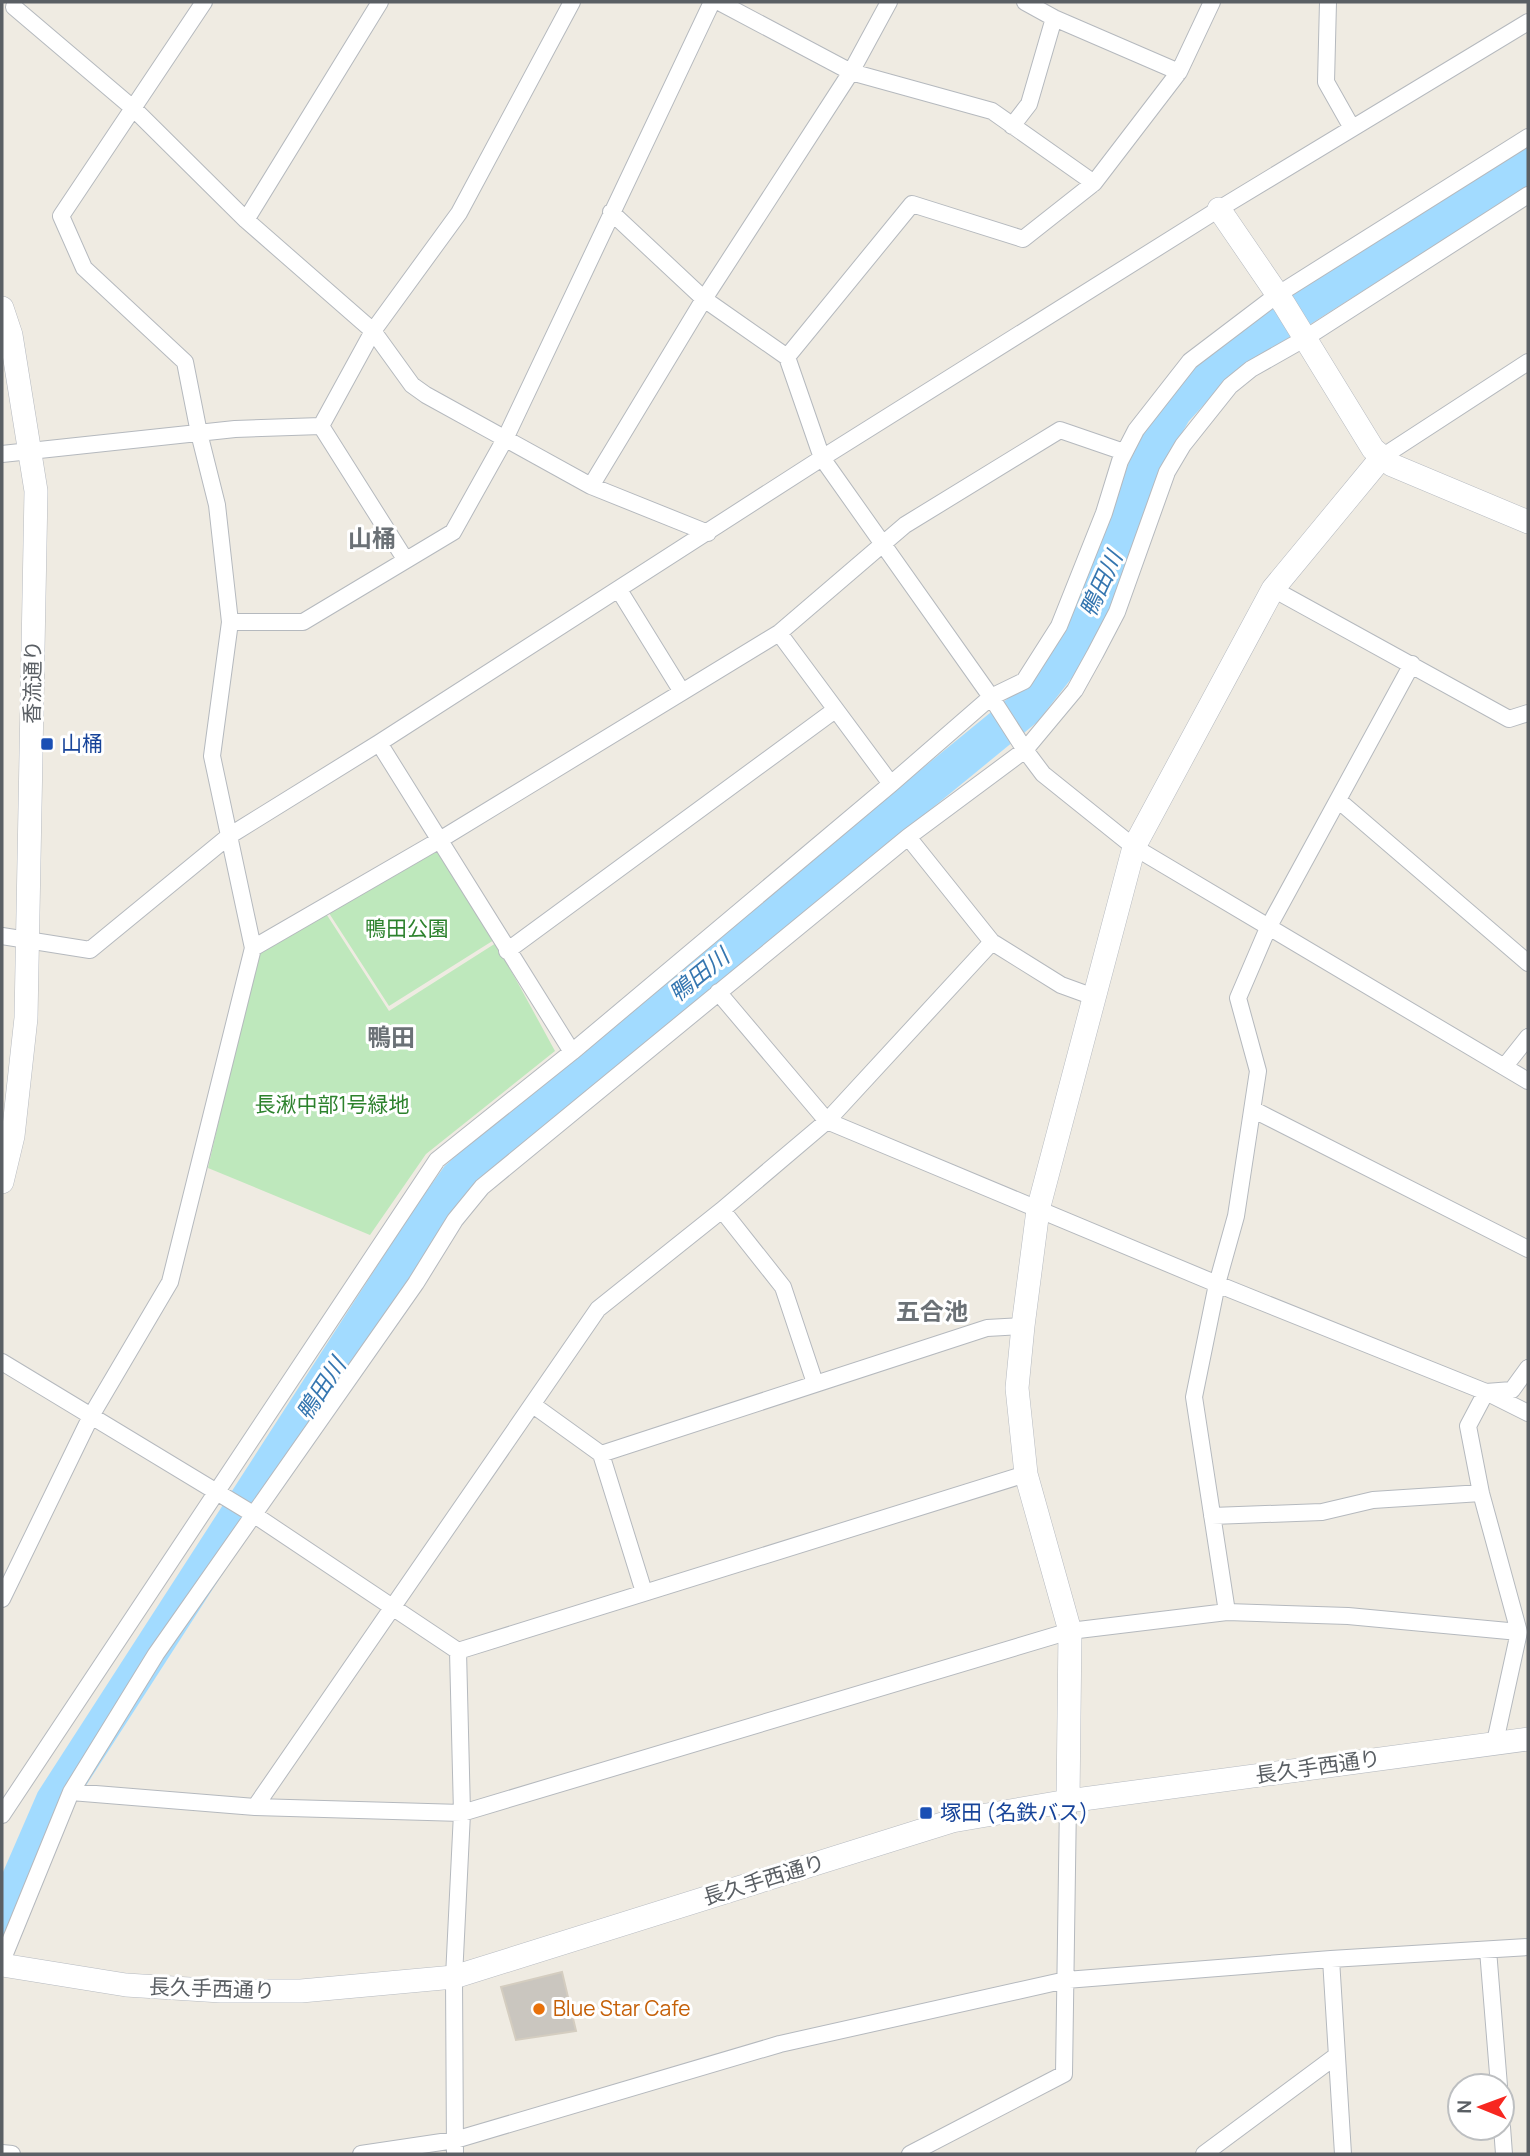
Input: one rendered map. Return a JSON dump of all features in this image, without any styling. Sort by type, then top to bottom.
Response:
[{"type":"street","points":[[2,1599],[91,1416],[170,1282],[253,948],[212,756],[230,622],[217,505],[198,433],[185,362],[84,268],[61,216],[204,2]]},
{"type":"street","points":[[246,220],[380,2]]},
{"type":"street","points":[[321,426],[373,331],[459,213],[572,2]]},
{"type":"street","points":[[230,622],[303,622],[453,532],[505,439],[712,2]]},
{"type":"street","points":[[719,2],[852,72],[992,111],[1094,183]]},
{"type":"street","points":[[591,486],[704,299],[852,72],[889,2]]},
{"type":"street","points":[[1025,2],[1054,18],[1179,72]]},
{"type":"street","points":[[787,357],[912,204],[1023,239],[1094,183],[1179,72],[1212,2]]},
{"type":"street","points":[[1328,2],[1326,82],[1352,128]]},
{"type":"street","points":[[11,8],[134,109],[246,220],[373,331],[412,385],[591,486],[708,533]]},
{"type":"street","points":[[1012,126],[1029,104],[1054,18]]},
{"type":"street","points":[[2,936],[90,950],[229,836],[1219,209],[1528,22]]},
{"type":"street","points":[[3,1812],[437,1160],[572,1052],[991,697],[1024,681],[1059,626],[1125,452],[1136,430],[1190,361],[1528,137]]},
{"type":"street","points":[[2,1963],[71,1792],[156,1654],[416,1283],[455,1220],[482,1187],[908,837],[1024,750],[1075,690],[1117,612],[1167,472],[1183,444],[1230,386],[1302,335],[1528,195]]},
{"type":"street","points":[[1219,209],[1280,300],[1366,441],[1392,465],[1528,522]]},
{"type":"street","points":[[611,212],[704,299],[787,357],[822,458],[1043,774],[1134,847],[1528,1081]]},
{"type":"street","name":"香流通り","points":[[2,308],[11,335],[36,491],[26,1018],[13,1136],[2,1182]]},
{"type":"street","points":[[910,2154],[1065,2074],[1070,1631],[1026,1474],[1017,1388],[1038,1210],[1134,847],[1273,589],[1382,457],[1528,362]]},
{"type":"street","points":[[2,454],[235,429],[321,426]]},
{"type":"street","points":[[321,426],[405,559]]},
{"type":"street","points":[[253,948],[438,841],[779,633],[905,525],[1060,430],[1125,452]]},
{"type":"street","points":[[1273,589],[1509,719],[1528,713]]},
{"type":"street","points":[[619,590],[682,692]]},
{"type":"street","points":[[779,633],[891,784]]},
{"type":"street","points":[[1227,1612],[1194,1397],[1217,1284],[1236,1216],[1254,1110],[1258,1071],[1238,998],[1268,928],[1412,664]]},
{"type":"street","points":[[507,951],[835,710]]},
{"type":"street","points":[[379,743],[572,1052]]},
{"type":"street","points":[[1338,800],[1526,955]]},
{"type":"street","points":[[908,837],[992,942],[1061,985],[1094,997]]},
{"type":"street","points":[[255,1807],[598,1309],[722,1210],[827,1121],[992,942]]},
{"type":"street","points":[[718,992],[827,1121],[1217,1284],[1486,1392],[1528,1413]]},
{"type":"street","points":[[1505,1066],[1528,1037]]},
{"type":"street","points":[[1254,1110],[1528,1249]]},
{"type":"street","points":[[722,1210],[783,1287],[815,1384]]},
{"type":"street","points":[[601,1454],[987,1328],[1023,1326]]},
{"type":"street","points":[[2,1362],[253,1514],[458,1651]]},
{"type":"street","points":[[1486,1392],[1511,1390],[1528,1368]]},
{"type":"street","points":[[1486,1392],[1468,1426],[1481,1493],[1519,1632],[1495,1742]]},
{"type":"street","points":[[533,1405],[601,1454],[644,1592]]},
{"type":"street","points":[[458,1651],[1026,1474]]},
{"type":"street","points":[[1212,1516],[1322,1512],[1373,1500],[1481,1493]]},
{"type":"street","points":[[71,1792],[255,1807],[462,1813],[1070,1631],[1227,1612],[1348,1616],[1519,1632]]},
{"type":"street","points":[[455,2147],[454,1977],[462,1813],[458,1651]]},
{"type":"street","name":"長久手西通り","points":[[2,1963],[126,1985],[221,1991],[301,1991],[454,1977],[952,1821],[1068,1801],[1528,1739]]},
{"type":"street","points":[[361,2154],[455,2147],[780,2044],[1066,1980],[1528,1947]]},
{"type":"street","points":[[1488,1950],[1498,2072]]},
{"type":"street","points":[[1331,1959],[1343,2154]]},
{"type":"street","points":[[1204,2154],[1336,2056]]},
{"type":"street","points":[[2,2153],[12,2154]]},
{"type":"green space","name":"鴨田公園","points":[[436,849],[494,940],[389,1006],[327,910]]},
{"type":"green space","name":"長湫中部1号緑地","points":[[325,912],[389,1011],[496,943],[555,1051],[426,1154],[370,1235],[208,1168],[258,949]]},
{"type":"building","name":"Blue Star Cafe","points":[[562,1972],[576,2031],[516,2040],[501,1987]]},
{"type":"waterway","name":"鴨田川","points":[[2,1921],[54,1801],[432,1215],[458,1179],[527,1116],[1024,709],[1070,650],[1114,559],[1157,439],[1174,410],[1196,386],[1271,327],[1528,165]]},
{"type":"place","name":"山桶","points":[[47,744]]},
{"type":"place","name":"塚田 (名鉄バス)","points":[[926,1813]]},
{"type":"place","name":"Blue Star Cafe","points":[[539,2009]]},
{"type":"district","name":"山桶","points":[[372,539]]},
{"type":"district","name":"鴨田","points":[[391,1038]]},
{"type":"district","name":"五合池","points":[[932,1312]]}]
